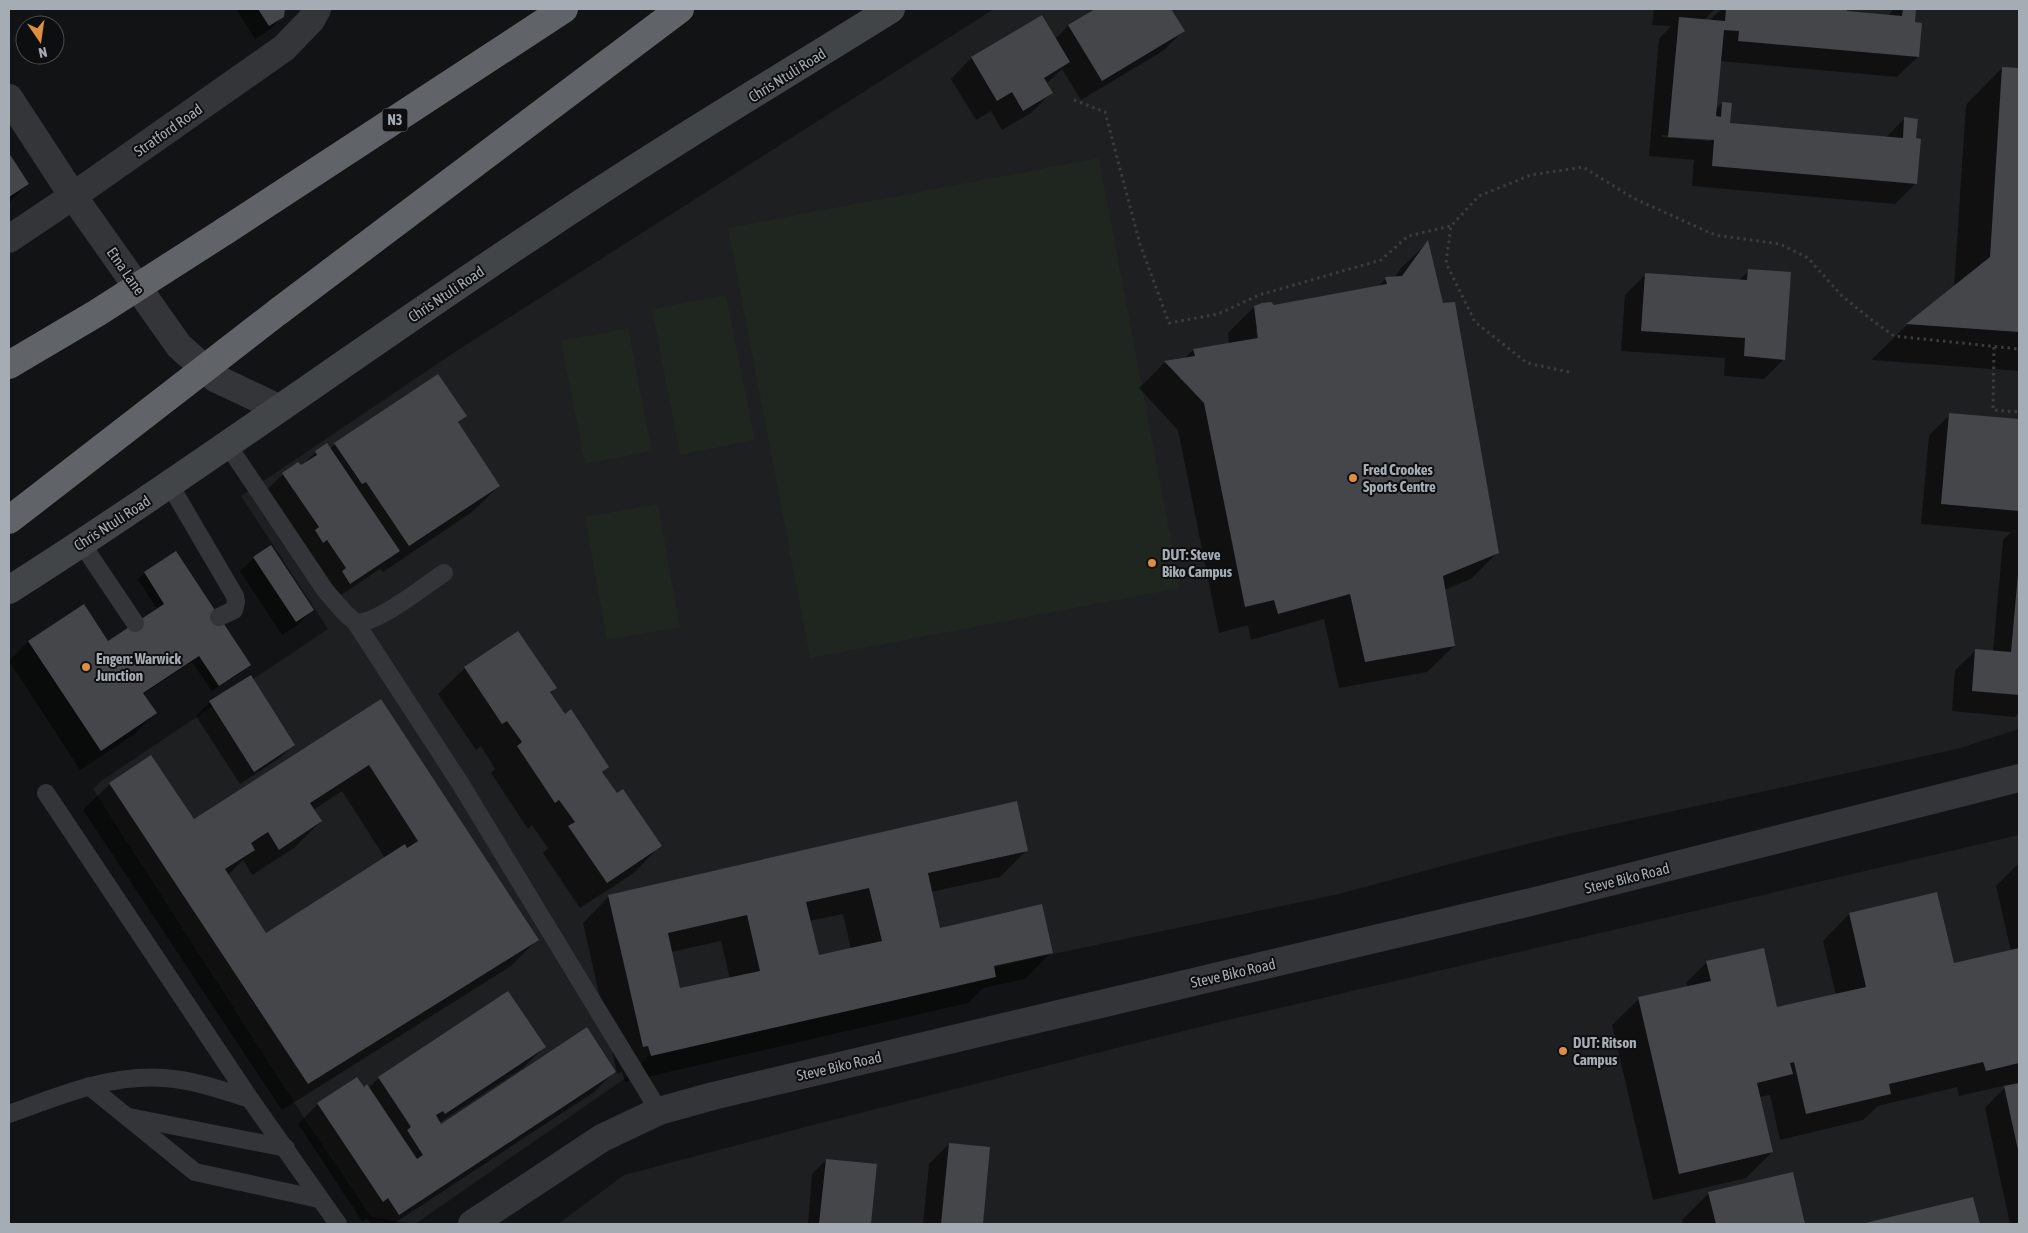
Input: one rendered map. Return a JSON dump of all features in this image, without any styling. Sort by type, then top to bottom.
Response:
[{"type":"highway","name":"N3","points":[[9,365],[97,313],[225,231],[564,9]]},
{"type":"highway","points":[[9,520],[279,312],[680,9]]},
{"type":"main road","name":"Chris Ntuli Road","points":[[9,590],[170,485],[278,408],[542,229],[891,9]]},
{"type":"street","name":"Stratford Road","points":[[9,239],[284,48],[310,20],[316,9]]},
{"type":"street","name":"Etna Lane","points":[[9,98],[73,196],[179,346],[215,378],[278,408]]},
{"type":"street","name":"Steve Biko Road","points":[[472,1224],[602,1138],[659,1111],[713,1096],[1531,902],[2019,778]]},
{"type":"lane","points":[[227,444],[325,590],[343,612],[356,623],[460,783],[659,1111]]},
{"type":"lane","points":[[170,485],[235,596],[234,610],[219,617]]},
{"type":"lane","points":[[82,544],[135,624]]},
{"type":"lane","points":[[356,623],[364,623],[382,614],[444,573]]},
{"type":"lane","points":[[46,793],[250,1099],[338,1224]]},
{"type":"lane","points":[[9,1114],[89,1086],[131,1079],[164,1078],[201,1084],[250,1099]]},
{"type":"lane","points":[[89,1086],[195,1172],[320,1199]]},
{"type":"lane","points":[[126,1116],[286,1148]]},
{"type":"path","points":[[1074,100],[1104,112],[1140,244],[1169,323],[1218,314],[1259,294],[1381,260],[1408,236],[1451,226],[1479,196],[1530,176],[1584,167],[1632,198],[1714,235],[1780,244],[1808,258],[1842,296],[1894,336],[2019,349]]},
{"type":"path","points":[[1451,226],[1446,263],[1475,322],[1527,363],[1569,372]]},
{"type":"path","points":[[1994,347],[1993,410],[2019,412]]},
{"type":"shaded area","name":"DUT: Steve Biko Campus","points":[[994,9],[2019,9],[2019,729],[1957,749],[1555,837],[1339,894],[1058,953],[657,1045],[636,1071],[415,1224],[371,1217],[304,1118],[93,789],[101,781],[328,629],[241,496],[458,350]]},
{"type":"shaded area","points":[[1099,158],[1180,588],[810,658],[728,228]]},
{"type":"shaded area","points":[[726,295],[755,440],[680,455],[652,309]]},
{"type":"shaded area","points":[[628,328],[652,451],[585,464],[561,341]]},
{"type":"shaded area","points":[[658,504],[680,627],[607,640],[585,517]]},
{"type":"shaded area","name":"DUT: Ritson Campus","points":[[2019,835],[2019,1224],[558,1224],[624,1175],[1215,1023]]},
{"type":"building","points":[[258,9],[285,9],[284,17],[269,26]]},
{"type":"building","points":[[1095,9],[1171,9],[1185,31],[1102,81],[1068,25]]},
{"type":"building","points":[[1726,9],[1847,9],[1847,11],[1902,16],[1903,9],[1916,9],[1915,22],[1922,23],[1919,57],[1738,41],[1739,31],[1724,30],[1716,116],[1721,117],[1722,102],[1732,103],[1730,123],[1903,138],[1904,117],[1918,119],[1916,138],[1921,139],[1917,184],[1712,166],[1714,140],[1668,137],[1679,17],[1725,21]]},
{"type":"building","points":[[1042,15],[1070,62],[1044,78],[1053,93],[1023,111],[1012,92],[997,101],[971,57]]},
{"type":"building","points":[[2002,67],[2019,68],[2019,332],[1906,324],[1990,257]]},
{"type":"building","points":[[9,153],[29,184],[9,197]]},
{"type":"building","name":"Fred Crookes Sports Centre","points":[[1428,240],[1443,303],[1455,302],[1499,553],[1443,576],[1455,646],[1365,662],[1350,594],[1278,614],[1274,600],[1245,607],[1204,403],[1164,361],[1195,356],[1193,349],[1258,338],[1254,306],[1262,303],[1271,302],[1274,305],[1387,284],[1385,277],[1402,276]]},
{"type":"building","points":[[1748,269],[1791,272],[1785,360],[1744,356],[1745,338],[1641,331],[1645,273],[1747,280]]},
{"type":"building","points":[[438,374],[467,416],[458,422],[500,486],[409,546],[366,482],[362,484],[334,443]]},
{"type":"building","points":[[1949,413],[2019,419],[2019,511],[1941,504]]},
{"type":"building","points":[[327,443],[400,551],[350,584],[342,571],[346,568],[327,540],[323,543],[315,530],[319,527],[282,473],[298,462],[301,465],[317,455],[315,451]]},
{"type":"building","points":[[271,545],[314,610],[296,622],[253,557]]},
{"type":"building","points":[[176,551],[251,665],[219,686],[199,656],[143,693],[157,713],[101,751],[28,641],[84,604],[108,641],[164,604],[144,572]]},
{"type":"building","points":[[2018,574],[2019,695],[1972,691],[1975,649],[2011,652]]},
{"type":"building","points":[[518,631],[557,688],[550,692],[565,714],[571,709],[609,767],[602,772],[617,793],[623,789],[662,846],[607,883],[568,826],[575,822],[559,800],[555,803],[517,746],[522,742],[507,721],[502,724],[464,667]]},
{"type":"building","points":[[251,675],[295,745],[254,772],[209,701]]},
{"type":"building","points":[[381,699],[539,940],[308,1084],[109,783],[151,755],[194,819]],"holes":[[[369,765],[418,841],[407,848],[405,844],[266,933],[225,869],[255,850],[251,843],[268,832],[279,850],[322,821],[310,803]]]},
{"type":"building","points":[[1017,801],[1028,851],[928,873],[940,928],[1042,904],[1053,953],[994,966],[996,977],[651,1056],[648,1046],[643,1047],[608,895]],"holes":[[[869,888],[882,941],[819,955],[806,902]],[[747,915],[760,971],[680,988],[668,933]]]},
{"type":"building","points":[[1937,892],[1954,963],[2019,948],[2019,1063],[1986,1071],[1983,1062],[1889,1084],[1891,1094],[1806,1114],[1794,1062],[1790,1063],[1793,1074],[1757,1083],[1773,1152],[1679,1174],[1638,997],[1711,981],[1706,961],[1764,948],[1777,1007],[1866,987],[1849,913]]},
{"type":"building","points":[[508,991],[546,1047],[445,1114],[443,1111],[436,1115],[441,1124],[587,1027],[616,1072],[399,1215],[388,1198],[383,1202],[317,1103],[357,1077],[364,1087],[367,1084],[417,1159],[423,1155],[407,1130],[411,1127],[378,1077]]},
{"type":"building","points":[[2019,1083],[2019,1150],[2018,1150],[2004,1086]]},
{"type":"building","points":[[949,1143],[990,1147],[983,1224],[941,1224]]},
{"type":"building","points":[[826,1159],[877,1164],[871,1224],[819,1224]]},
{"type":"building","points":[[1793,1172],[1805,1224],[1716,1224],[1708,1192]]},
{"type":"building","points":[[1973,1197],[1980,1224],[1861,1224]]},
{"type":"place","name":"Fred Crookes Sports Centre","points":[[1353,478]]},
{"type":"place","name":"DUT: Steve Biko Campus","points":[[1152,563]]},
{"type":"place","name":"Engen: Warwick Junction","points":[[86,667]]},
{"type":"place","name":"DUT: Ritson Campus","points":[[1563,1051]]}]
